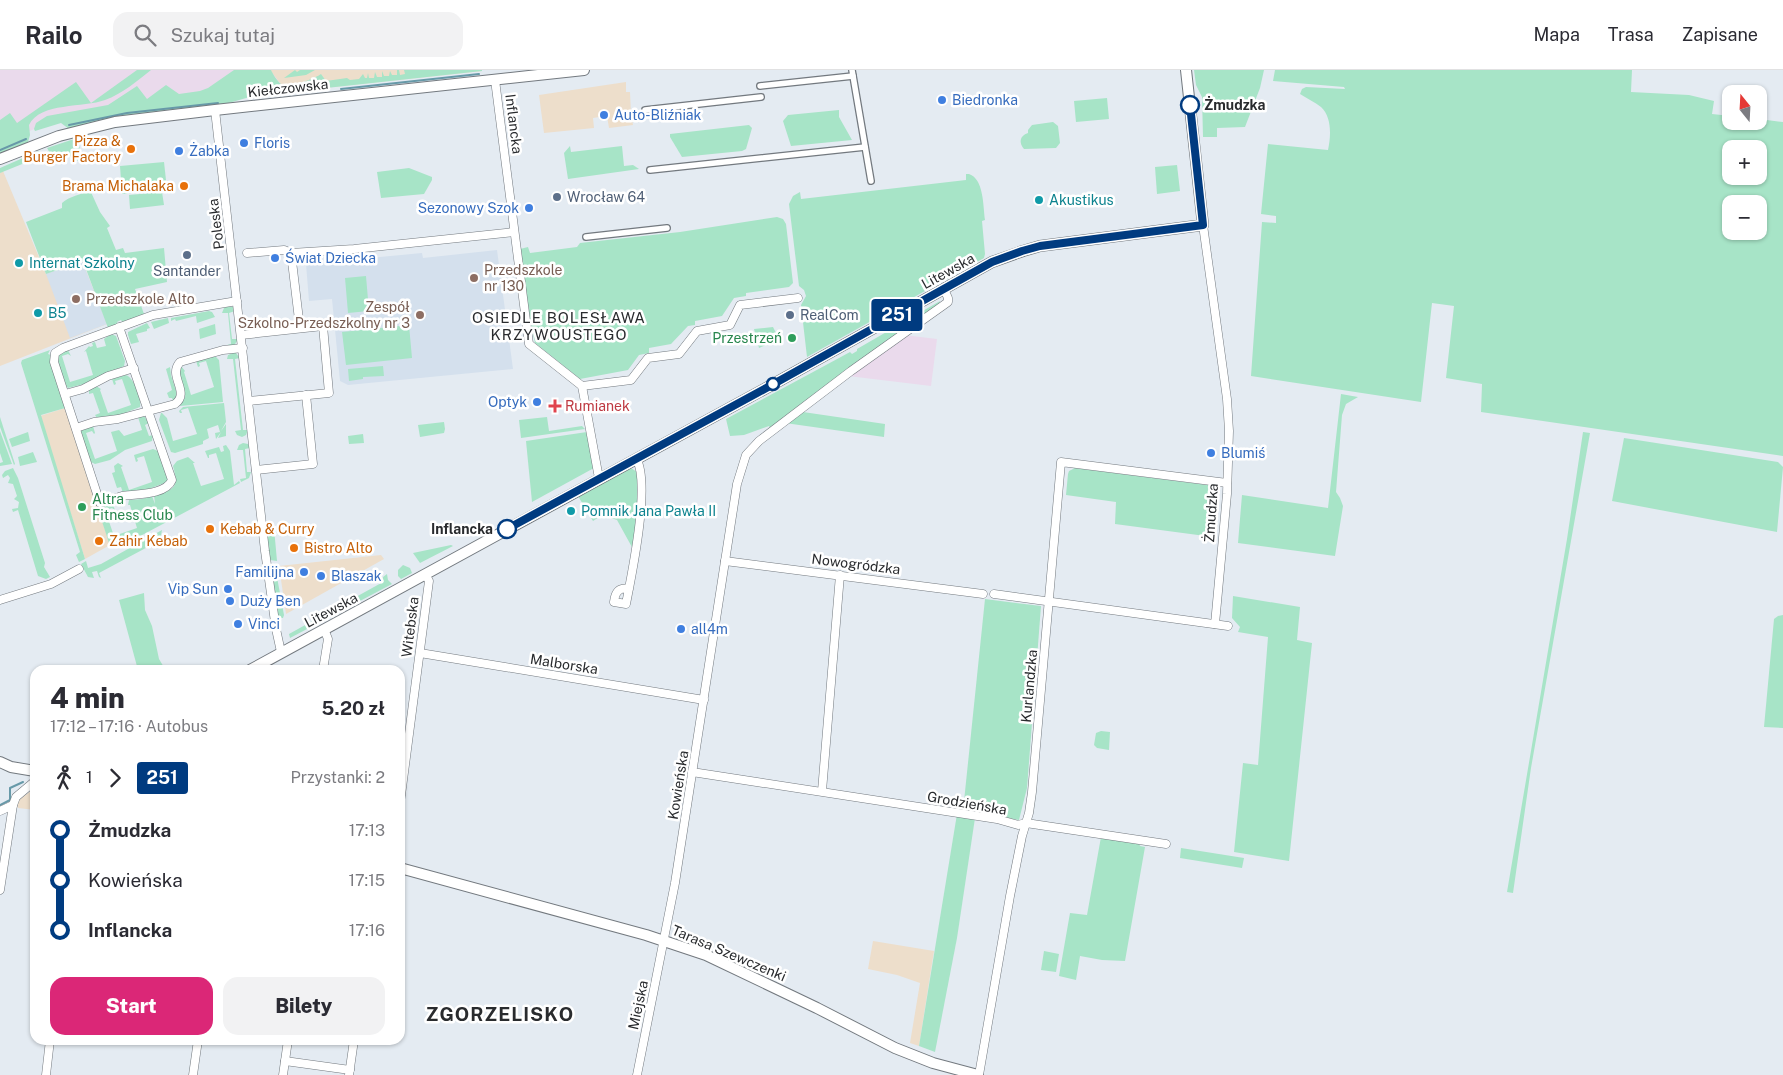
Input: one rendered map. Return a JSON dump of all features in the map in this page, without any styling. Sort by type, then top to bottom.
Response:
[{"type":"street","name":"Kiełczowska","points":[[0,159],[45,141],[98,126],[140,118],[584,70]]},
{"type":"street","name":"Żmudzka","points":[[1186,70],[1203,225],[1227,399],[1229,431],[1227,483],[1215,624]]},
{"type":"street","points":[[760,86],[853,73],[871,181]]},
{"type":"street","name":"Inflancka","points":[[495,80],[529,344],[582,386]]},
{"type":"street","points":[[645,110],[761,97]]},
{"type":"street","name":"Poleska","points":[[215,110],[256,470],[276,629],[281,652]]},
{"type":"street","points":[[650,170],[865,147]]},
{"type":"street","name":"Litewska","points":[[259,665],[992,262],[1040,246],[1203,225]]},
{"type":"street","points":[[586,237],[667,228]]},
{"type":"street","name":"Poleska","points":[[247,253],[284,250],[291,253],[514,232]]},
{"type":"street","points":[[291,253],[300,328]]},
{"type":"street","name":"Kowieńska","points":[[664,940],[675,883],[737,484],[746,455],[754,445],[851,371],[948,302],[944,289]]},
{"type":"street","points":[[601,477],[598,473],[582,386],[631,380],[648,358],[679,354],[697,331],[730,325],[740,305],[798,298]]},
{"type":"street","points":[[119,327],[172,475],[172,480],[168,487],[142,496],[122,496],[100,503],[54,362],[55,353],[63,348],[119,327],[153,315],[237,301]]},
{"type":"street","points":[[241,335],[323,326],[329,393],[248,401]]},
{"type":"street","points":[[76,428],[94,422],[118,419],[175,404],[180,400],[181,390],[175,372],[180,362],[223,350],[243,348]]},
{"type":"street","points":[[65,394],[83,389],[108,376],[134,368]]},
{"type":"street","points":[[256,470],[313,464],[306,395]]},
{"type":"street","points":[[629,589],[641,516],[641,466],[636,458]]},
{"type":"street","name":"Kurlandzka","points":[[979,1075],[1010,896],[1022,836],[1030,813],[1061,462],[1227,483]]},
{"type":"street","name":"Nowogródzka","points":[[725,561],[983,594]]},
{"type":"street","points":[[0,600],[51,584],[79,569]]},
{"type":"street","name":"Witebska","points":[[405,765],[428,581],[425,574]]},
{"type":"street","points":[[822,791],[840,575]]},
{"type":"street","points":[[994,594],[1049,600],[1228,626]]},
{"type":"street","points":[[324,630],[328,639],[324,665]]},
{"type":"street","name":"Malborska","points":[[420,653],[704,700]]},
{"type":"street","points":[[0,762],[11,767],[30,770]]},
{"type":"street","name":"Grodzieńska","points":[[692,772],[997,819],[1018,825],[1026,823],[1166,844]]},
{"type":"street","points":[[0,890],[13,805],[16,797],[30,785]]},
{"type":"street","points":[[0,810],[13,805]]},
{"type":"street","name":"Tarasa Szewczenki","points":[[405,869],[664,940],[758,979],[895,1048],[933,1063],[979,1075]]},
{"type":"street","name":"Miejska","points":[[638,1075],[664,940]]},
{"type":"street","points":[[46,1075],[49,1045]]},
{"type":"street","points":[[193,1075],[197,1045]]},
{"type":"street","points":[[283,1075],[287,1045]]},
{"type":"street","points":[[285,1061],[350,1073],[353,1045]]},
{"type":"shaded area","points":[[0,70],[270,70],[283,87],[66,118],[0,143]]},
{"type":"shaded area","points":[[270,70],[482,70],[482,71],[286,92]]},
{"type":"shaded area","points":[[626,82],[626,92],[630,92],[633,125],[609,128],[606,116],[593,118],[594,128],[544,133],[539,95]]},
{"type":"shaded area","points":[[3,171],[46,274],[82,261],[107,324],[0,366],[0,173]]},
{"type":"shaded area","name":"Zespół Szkolno-Przedszkolny nr 3","points":[[497,250],[513,369],[348,385],[340,381],[332,299],[309,301],[306,264],[422,253],[423,258]]},
{"type":"shaded area","name":"Przedszkole Alto","points":[[82,261],[107,324],[70,338],[46,274]]},
{"type":"shaded area","points":[[904,335],[937,339],[931,386],[848,376]]},
{"type":"shaded area","points":[[65,408],[110,545],[85,559],[40,416]]},
{"type":"shaded area","points":[[381,555],[384,559],[286,614],[279,566]]},
{"type":"shaded area","points":[[30,792],[30,809],[18,808],[17,805],[20,799]]},
{"type":"shaded area","points":[[873,941],[934,951],[919,1046],[910,1043],[920,983],[897,975],[868,969]]},
{"type":"green space","points":[[137,70],[151,70],[123,91],[105,100],[91,103]]},
{"type":"green space","points":[[234,70],[271,70],[281,84],[284,85],[307,81],[321,74],[326,81],[347,78],[350,80],[359,79],[363,74],[367,78],[368,73],[369,78],[374,78],[375,72],[377,77],[382,77],[382,71],[384,76],[389,76],[390,71],[392,75],[397,75],[397,70],[399,70],[400,75],[405,74],[404,70],[482,71],[308,90],[285,91],[282,87],[261,90],[260,94],[225,104],[69,129],[61,123],[35,131],[34,129],[36,123],[47,116],[108,105],[137,86],[147,99],[166,85],[179,94],[200,91],[208,88]]},
{"type":"green space","points":[[295,70],[297,72],[300,70],[315,70],[306,75],[284,78]]},
{"type":"green space","points":[[1194,70],[1264,70],[1260,88],[1245,127],[1217,128],[1217,137],[1203,137],[1202,97],[1196,85]]},
{"type":"green space","points":[[1275,70],[1632,70],[1631,92],[1689,95],[1714,101],[1712,114],[1722,115],[1722,130],[1768,130],[1768,120],[1783,122],[1783,456],[1481,412],[1482,384],[1446,378],[1454,306],[1432,303],[1421,402],[1251,376],[1262,222],[1276,223],[1276,216],[1261,214],[1268,144],[1328,150],[1330,133],[1329,121],[1325,111],[1316,103],[1300,94],[1302,89],[1306,87],[1345,89],[1344,87],[1273,81]]},
{"type":"green space","points":[[76,82],[91,103],[52,109],[43,113],[29,125],[30,135],[28,142],[0,155],[0,120],[10,113],[17,123]]},
{"type":"green space","points":[[1107,98],[1109,119],[1076,122],[1074,101]]},
{"type":"green space","points":[[839,110],[839,117],[852,140],[791,146],[783,121],[788,115]]},
{"type":"green space","points":[[1053,122],[1058,126],[1060,143],[1056,148],[1024,149],[1021,140],[1028,133],[1032,125]]},
{"type":"green space","points":[[749,125],[752,128],[746,149],[742,151],[682,157],[670,137],[670,134]]},
{"type":"green space","points":[[74,139],[78,142],[84,163],[69,156],[54,156],[47,148]]},
{"type":"green space","points":[[570,146],[571,152],[622,146],[624,166],[633,165],[639,169],[568,179],[564,153]]},
{"type":"green space","points":[[39,151],[42,156],[0,173],[0,168]]},
{"type":"green space","points":[[164,162],[167,189],[122,194],[120,166]]},
{"type":"green space","points":[[1177,165],[1180,191],[1157,194],[1155,167]]},
{"type":"green space","points":[[409,168],[432,177],[424,194],[381,198],[377,172]]},
{"type":"green space","points":[[966,174],[969,174],[978,181],[982,194],[985,220],[982,221],[984,258],[807,357],[801,305],[806,296],[804,290],[799,286],[789,204],[793,196],[800,192],[801,199],[966,180]]},
{"type":"green space","points":[[90,190],[100,212],[110,226],[107,228],[116,250],[123,248],[125,253],[164,248],[167,282],[135,289],[144,314],[123,323],[121,320],[117,322],[118,325],[108,328],[83,261],[46,274],[26,222],[62,208],[62,203],[65,201]]},
{"type":"green space","points":[[162,192],[164,205],[130,209],[129,195]]},
{"type":"green space","points":[[777,217],[783,219],[786,224],[793,283],[789,287],[746,293],[746,296],[734,298],[722,316],[695,321],[695,325],[688,326],[671,344],[649,348],[649,353],[639,355],[628,370],[580,379],[535,343],[527,306],[520,249],[528,247],[530,253],[577,247],[580,243],[680,232]]},
{"type":"green space","points":[[366,276],[369,311],[348,313],[345,278]]},
{"type":"green space","points":[[940,301],[938,307],[770,428],[769,426],[744,435],[730,436],[726,419],[850,352],[852,354],[857,349]]},
{"type":"green space","points":[[228,306],[233,307],[235,311],[229,313],[232,339],[238,339],[234,346],[227,344],[231,344],[228,313],[222,313],[224,308]]},
{"type":"green space","points":[[209,311],[215,317],[197,323],[196,316],[171,321],[171,318]]},
{"type":"green space","points":[[168,318],[169,323],[154,329],[151,322]]},
{"type":"green space","points":[[147,323],[150,328],[147,331],[136,334],[139,342],[131,344],[128,332]]},
{"type":"green space","points":[[215,324],[216,334],[200,339],[199,329]]},
{"type":"green space","points":[[409,325],[412,358],[346,365],[342,332]]},
{"type":"green space","points":[[773,327],[779,339],[759,348],[754,329]]},
{"type":"green space","points":[[111,334],[116,336],[125,361],[124,366],[84,384],[68,388],[57,360],[59,353],[68,350],[71,356],[68,354],[62,356],[70,382],[93,375],[86,351],[84,352],[89,346],[93,346],[92,343],[95,342],[97,348],[106,346],[104,339]]},
{"type":"green space","points":[[50,350],[48,354],[51,355],[51,362],[98,506],[112,502],[115,510],[112,508],[105,510],[114,536],[137,528],[130,505],[128,505],[129,500],[152,496],[155,504],[154,495],[167,491],[174,486],[176,479],[173,466],[177,461],[188,457],[195,463],[193,463],[201,486],[224,479],[216,453],[209,455],[208,458],[205,451],[219,447],[221,452],[224,451],[223,446],[226,445],[230,451],[234,485],[239,481],[240,483],[129,542],[118,541],[110,546],[65,408],[41,415],[85,559],[79,562],[76,555],[80,552],[21,363],[22,360]]},
{"type":"green space","points":[[235,352],[240,358],[235,359],[243,430],[248,430],[246,435],[242,437],[237,435],[235,431],[241,430],[233,359],[227,359],[228,355]]},
{"type":"green space","points":[[213,356],[219,360],[223,402],[180,406],[185,397],[178,372],[181,366],[185,371],[191,395],[214,387],[206,361],[199,363],[200,366],[198,367],[196,361]]},
{"type":"green space","points":[[383,366],[384,376],[363,377],[363,379],[349,381],[348,369]]},
{"type":"green space","points":[[170,367],[177,394],[173,401],[167,393],[172,390],[166,369]]},
{"type":"green space","points":[[126,375],[132,380],[137,389],[140,407],[127,412],[127,414],[97,418],[95,415],[100,413],[93,393],[89,394],[89,390],[96,386],[101,389],[108,413],[131,405],[122,379],[115,381],[116,384],[114,385],[112,379]]},
{"type":"green space","points":[[1341,394],[1358,397],[1346,404],[1342,415],[1336,492],[1343,506],[1335,556],[1238,543],[1242,495],[1328,508]]},
{"type":"green space","points":[[224,403],[226,422],[221,431],[226,424],[226,436],[218,438],[221,432],[216,439],[215,433],[220,432],[218,425],[207,429],[209,438],[203,441],[203,444],[175,453],[171,452],[159,420],[161,413],[167,418],[173,441],[197,434],[188,408],[181,410],[182,413],[180,413],[179,411],[183,407]]},
{"type":"green space","points":[[803,412],[885,424],[884,437],[785,423]]},
{"type":"green space","points":[[144,416],[149,423],[145,425],[149,436],[153,435],[152,441],[125,450],[110,460],[95,464],[91,462],[80,431],[93,426],[94,434],[92,431],[86,433],[95,459],[117,451],[111,432],[119,430],[124,436],[142,430],[138,417]]},
{"type":"green space","points":[[0,417],[15,464],[14,465],[0,427]]},
{"type":"green space","points":[[547,417],[549,431],[582,426],[585,429],[521,438],[519,420]]},
{"type":"green space","points":[[444,422],[444,433],[420,437],[418,425]]},
{"type":"green space","points":[[0,431],[12,464],[0,466],[0,463],[3,462],[0,453]]},
{"type":"green space","points":[[28,432],[30,441],[12,447],[9,439]]},
{"type":"green space","points":[[587,432],[594,468],[532,502],[526,441]]},
{"type":"green space","points":[[1583,432],[1590,433],[1531,768],[1513,893],[1507,892],[1567,539]]},
{"type":"green space","points":[[363,434],[364,443],[349,444],[348,436]]},
{"type":"green space","points":[[1624,438],[1778,462],[1783,467],[1777,532],[1612,501]]},
{"type":"green space","points":[[243,443],[248,444],[250,448],[245,449],[247,472],[251,472],[249,478],[241,482],[240,479],[246,478],[243,450],[237,450],[239,445]]},
{"type":"green space","points":[[153,449],[158,451],[168,479],[167,482],[141,492],[123,493],[121,487],[117,488],[112,473],[115,472],[114,466],[118,463],[123,466],[121,467],[129,490],[152,482],[144,456],[137,458],[138,461],[136,462],[134,455]]},
{"type":"green space","points":[[33,452],[37,462],[20,466],[18,457]]},
{"type":"green space","points":[[13,468],[18,478],[45,563],[44,567],[50,577],[46,579],[38,576],[18,510],[13,512],[12,509],[18,508],[19,502],[14,499],[17,496],[13,484],[8,483],[10,478],[8,475],[3,478],[2,475],[5,471]]},
{"type":"green space","points":[[631,468],[637,472],[637,515],[633,549],[617,520],[602,515],[593,521],[578,496]]},
{"type":"green space","points":[[1075,468],[1215,486],[1217,490],[1213,537],[1115,524],[1116,502],[1066,495],[1069,471]]},
{"type":"green space","points":[[274,528],[277,561],[270,560],[266,529]]},
{"type":"green space","points":[[162,530],[159,546],[157,542],[99,573],[101,578],[97,571],[92,572],[94,578],[88,577],[81,564],[86,561],[88,568],[101,564]]},
{"type":"green space","points":[[453,546],[420,563],[413,553]]},
{"type":"green space","points":[[403,565],[410,568],[412,573],[401,579],[398,576],[398,570]]},
{"type":"green space","points":[[276,572],[283,618],[277,618],[272,576]]},
{"type":"green space","points":[[387,574],[388,580],[392,584],[290,638],[289,634],[383,582],[383,577]]},
{"type":"green space","points":[[144,593],[145,610],[152,626],[159,659],[163,665],[137,665],[119,600]]},
{"type":"green space","points":[[1233,596],[1300,607],[1297,640],[1312,643],[1289,861],[1234,852],[1243,763],[1258,765],[1268,637],[1238,632],[1240,627],[1232,618]]},
{"type":"green space","points":[[985,599],[1041,606],[1027,788],[1019,820],[963,811]]},
{"type":"green space","points":[[1783,615],[1783,728],[1764,727],[1774,619]]},
{"type":"green space","points":[[1101,731],[1110,732],[1109,750],[1097,748],[1094,745],[1096,733]]},
{"type":"green space","points":[[957,814],[975,818],[957,938],[935,1052],[919,1046]]},
{"type":"green space","points":[[1101,837],[1139,843],[1140,846],[1145,847],[1125,961],[1102,960],[1080,956],[1076,980],[1059,976],[1070,913],[1087,915]]},
{"type":"green space","points":[[1181,848],[1244,858],[1242,868],[1180,858]]},
{"type":"green space","points":[[1044,951],[1059,954],[1056,972],[1041,970]]},
{"type":"waterway","points":[[341,89],[479,74]]},
{"type":"waterway","points":[[69,125],[127,113],[218,103]]},
{"type":"waterway","points":[[0,150],[26,139]]},
{"type":"waterway","points":[[0,805],[10,800],[10,788],[23,782]]},
{"type":"bus line","name":"251","points":[[507,529],[770,386],[992,262],[1040,246],[1203,225],[1190,105]]},
{"type":"place","name":"Biedronka","points":[[942,100]]},
{"type":"place","name":"Żmudzka","points":[[1190,105]]},
{"type":"place","name":"Auto-Bliźniak","points":[[604,115]]},
{"type":"place","name":"Floris","points":[[244,143]]},
{"type":"place","name":"Pizza & Burger Factory","points":[[131,149]]},
{"type":"place","name":"Żabka","points":[[179,151]]},
{"type":"place","name":"Brama Michalaka","points":[[184,186]]},
{"type":"place","name":"Wrocław 64","points":[[557,197]]},
{"type":"place","name":"Akustikus","points":[[1039,200]]},
{"type":"place","name":"Sezonowy Szok","points":[[529,208]]},
{"type":"place","name":"Santander","points":[[187,255]]},
{"type":"place","name":"Świat Dziecka","points":[[275,258]]},
{"type":"place","name":"Internat Szkolny","points":[[19,263]]},
{"type":"place","name":"Przedszkole nr 130","points":[[474,278]]},
{"type":"place","name":"Przedszkole Alto","points":[[76,299]]},
{"type":"place","name":"B5","points":[[38,313]]},
{"type":"place","name":"Zespół Szkolno-Przedszkolny nr 3","points":[[420,315]]},
{"type":"place","name":"RealCom","points":[[790,315]]},
{"type":"place","name":"Przestrzeń","points":[[792,338]]},
{"type":"place","name":"Optyk","points":[[537,402]]},
{"type":"place","name":"Rumianek","points":[[555,406]]},
{"type":"place","name":"Blumiś","points":[[1211,453]]},
{"type":"place","name":"Altra Fitness Club","points":[[82,507]]},
{"type":"place","name":"Pomnik Jana Pawła II","points":[[571,511]]},
{"type":"place","name":"Kebab & Curry","points":[[210,529]]},
{"type":"place","name":"Inflancka","points":[[507,529]]},
{"type":"place","name":"Zahir Kebab","points":[[99,541]]},
{"type":"place","name":"Bistro Alto","points":[[294,548]]},
{"type":"place","name":"Familijna","points":[[304,572]]},
{"type":"place","name":"Blaszak","points":[[321,576]]},
{"type":"place","name":"Vip Sun","points":[[228,589]]},
{"type":"place","name":"Duży Ben","points":[[230,601]]},
{"type":"place","name":"Vinci","points":[[238,624]]},
{"type":"place","name":"all4m","points":[[681,629]]},
{"type":"district","name":"OSIEDLE BOLESŁAWA KRZYWOUSTEGO","points":[[559,326]]},
{"type":"district","name":"ZGORZELISKO","points":[[500,1014]]}]
